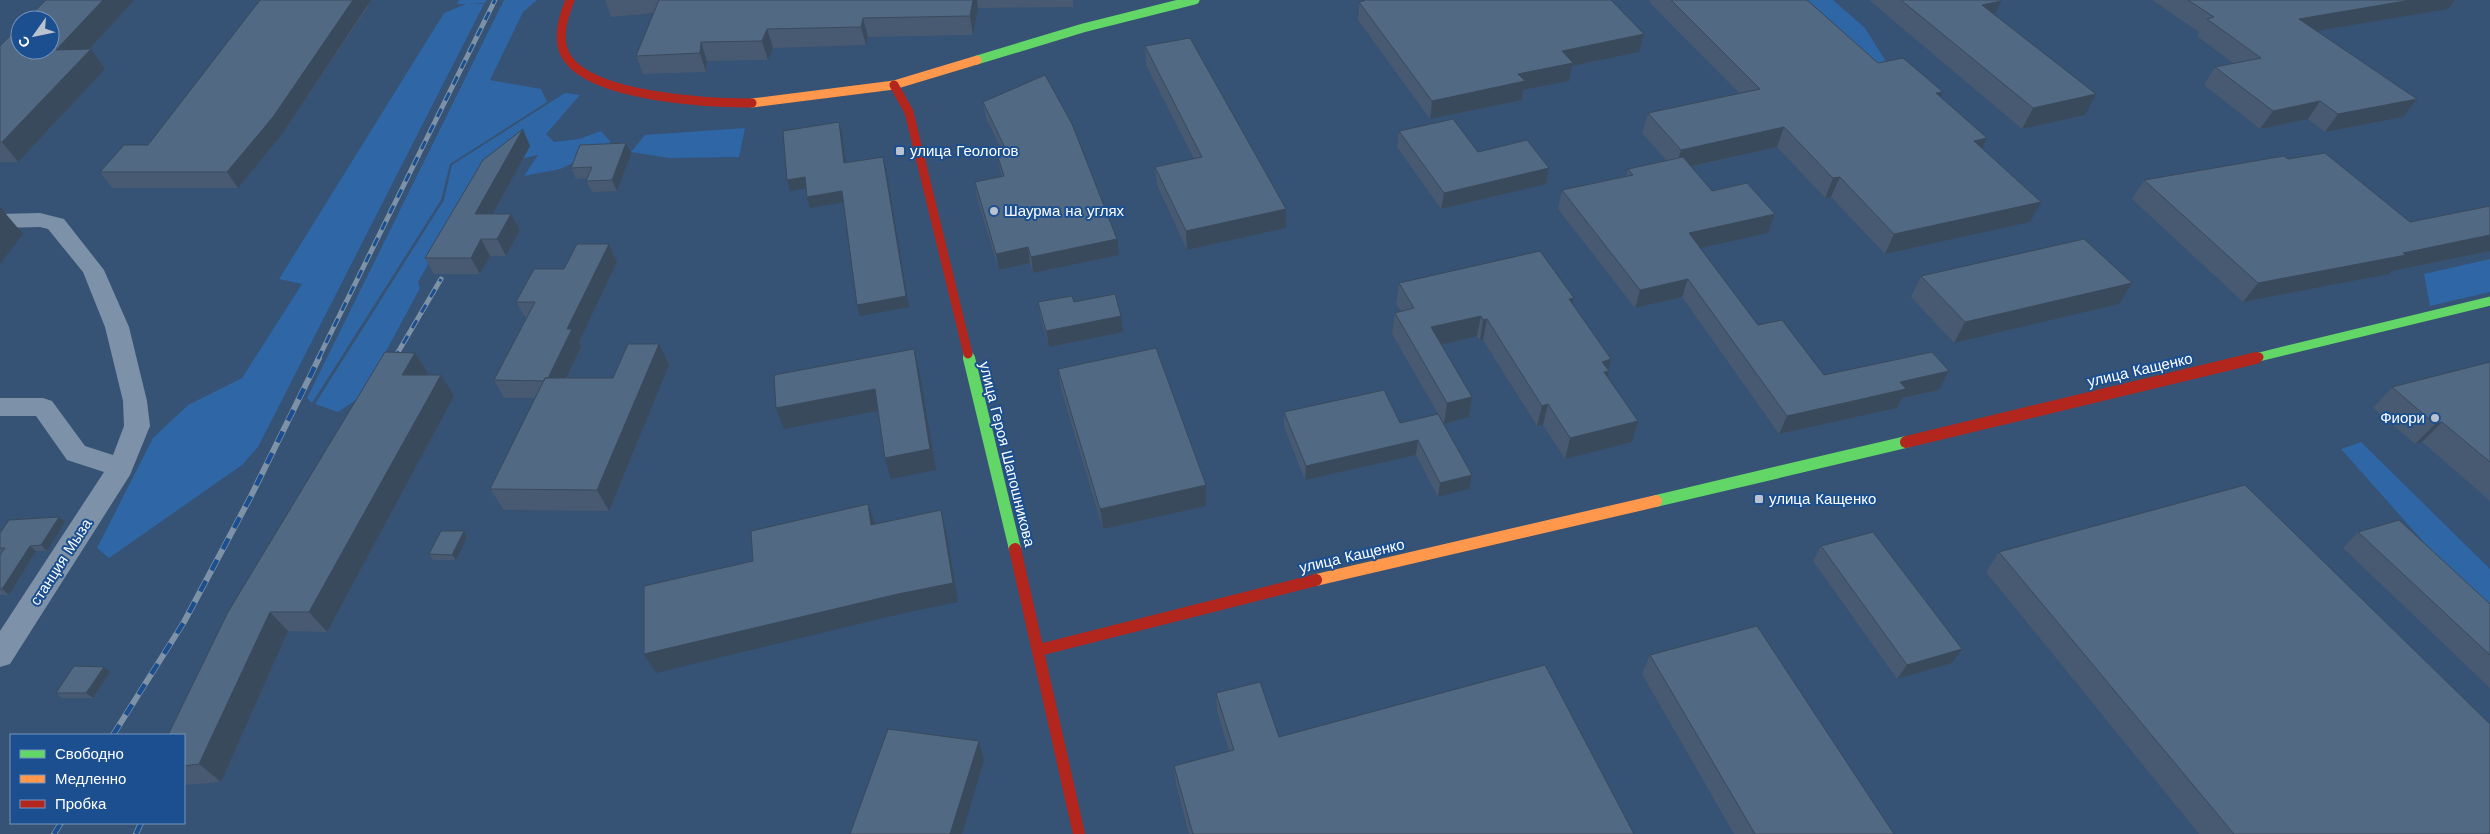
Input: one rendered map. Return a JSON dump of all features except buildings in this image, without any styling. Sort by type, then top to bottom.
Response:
[{"type":"street","points":[[570,0],[561,23],[562,44],[568,60],[583,72],[618,87],[655,96],[718,104],[762,102],[894,85],[1083,28],[1196,0]]},
{"type":"street","name":"улица Героя Шапошникова","points":[[894,85],[908,112],[1039,650],[1079,834]]},
{"type":"street","name":"станция Мыза","points":[[0,221],[40,220],[56,224],[93,270],[117,327],[135,401],[137,426],[122,468],[11,624],[0,655]]},
{"type":"street","name":"улица Кащенко","points":[[1039,650],[1231,600],[1843,457],[2490,301]]},
{"type":"street","points":[[0,407],[43,407],[76,453],[122,468]]},
{"type":"shaded area","points":[[459,0],[487,0],[485,3],[467,3],[484,4],[258,447],[242,465],[109,558],[97,548],[153,438],[188,405],[242,378],[302,284],[279,279],[444,13],[466,4],[457,4]]},
{"type":"shaded area","points":[[504,0],[537,0],[523,12],[490,80],[541,89],[547,102],[450,164],[441,200],[312,403],[307,398]]},
{"type":"shaded area","points":[[1790,0],[1833,0],[1865,28],[1887,63],[1861,69]]},
{"type":"shaded area","points":[[565,93],[580,95],[546,134],[554,142],[579,139],[601,131],[610,141],[608,147],[560,169],[524,176],[538,155],[507,162],[438,247],[418,282],[420,288],[362,396],[338,412],[315,404],[444,200],[452,165]]},
{"type":"shaded area","points":[[745,128],[739,157],[669,158],[631,152],[645,135]]},
{"type":"shaded area","points":[[2490,259],[2490,292],[2430,306],[2424,274]]},
{"type":"shaded area","points":[[2361,442],[2490,569],[2490,612],[2468,592],[2341,449]]},
{"type":"railway","points":[[318,359],[495,0]]},
{"type":"railway","points":[[394,359],[441,279]]},
{"type":"railway","points":[[114,734],[184,622],[250,498],[319,358]]},
{"type":"railway","points":[[391,365],[395,358]]},
{"type":"railway","points":[[54,834],[60,824]]},
{"type":"railway","points":[[136,834],[141,824]]},
{"type":"traffic: fast","points":[[977,60],[1083,28],[1195,0]]},
{"type":"traffic: fast","points":[[2259,357],[2490,301]]},
{"type":"traffic: fast","points":[[968,354],[1015,549]]},
{"type":"traffic: fast","points":[[1656,501],[1906,442]]},
{"type":"traffic: slow","points":[[752,103],[894,85],[977,60]]},
{"type":"traffic: slow","points":[[1316,580],[1656,501]]},
{"type":"traffic: jam","points":[[570,0],[561,36],[567,58],[579,71],[599,81],[653,95],[710,102],[752,103]]},
{"type":"traffic: jam","points":[[894,85],[909,112],[968,354]]},
{"type":"traffic: jam","points":[[1906,442],[2259,357]]},
{"type":"traffic: jam","points":[[1015,549],[1079,834]]},
{"type":"traffic: jam","points":[[1039,650],[1316,580]]},
{"type":"place","name":"улица Геологов","points":[[900,151]]},
{"type":"place","name":"Шаурма на углях","points":[[994,211]]},
{"type":"place","name":"Фиори","points":[[2435,418]]},
{"type":"place","name":"улица Кащенко","points":[[1759,499]]}]
